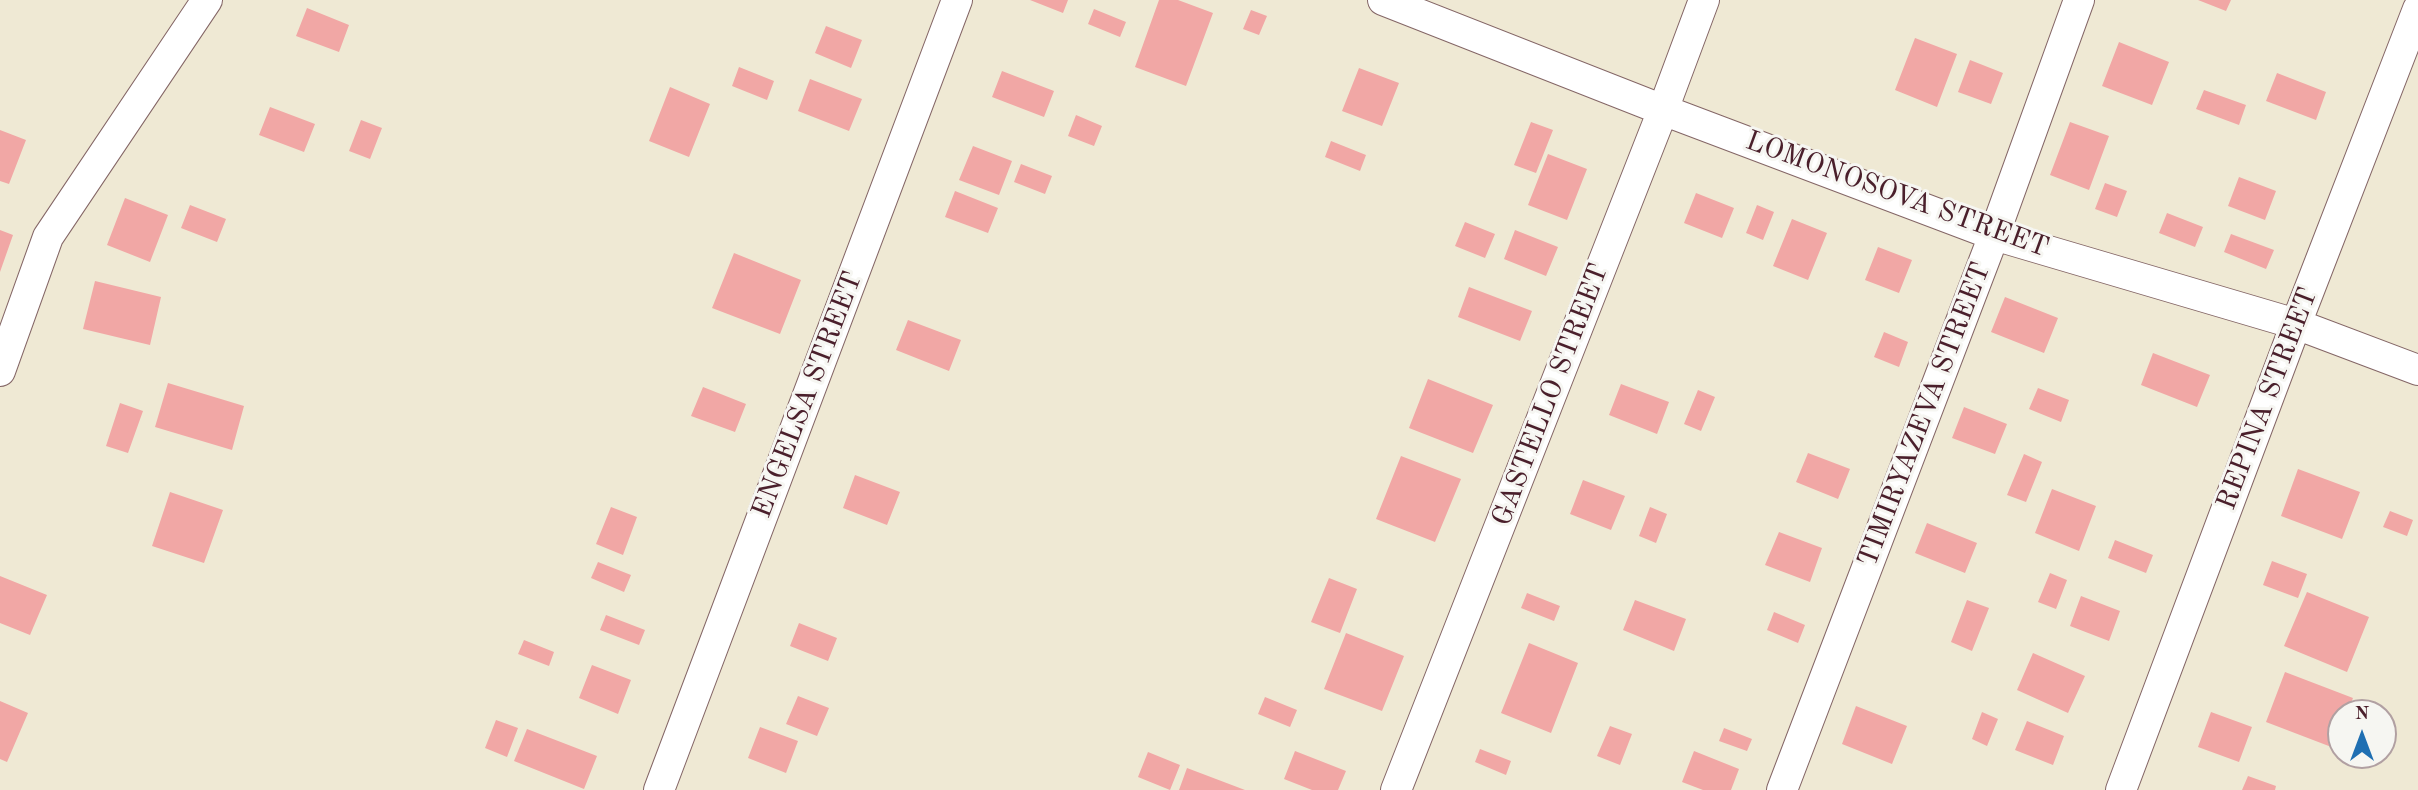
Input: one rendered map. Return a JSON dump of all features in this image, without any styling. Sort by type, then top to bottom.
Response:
[{"type":"street","points":[[0,371],[48,237],[207,0]]},
{"type":"street","name":"ENGELSA STREET","points":[[659,790],[957,0]]},
{"type":"street","name":"LOMONOSOVA STREET","points":[[1383,0],[1663,110],[1994,235],[2296,324],[2418,370]]},
{"type":"street","name":"GASTELLO STREET","points":[[1396,790],[1663,110],[1703,0]]},
{"type":"street","name":"TIMIRYAZEVA STREET","points":[[1782,790],[1994,235],[2079,0]]},
{"type":"street","name":"REPINA STREET","points":[[2121,790],[2418,9]]},
{"type":"building","points":[[1030,0],[1068,0],[1063,13]]},
{"type":"building","points":[[1159,0],[1178,0],[1213,13],[1186,86],[1135,67]]},
{"type":"building","points":[[2198,0],[2231,0],[2226,11]]},
{"type":"building","points":[[307,8],[349,25],[339,52],[296,36]]},
{"type":"building","points":[[1094,9],[1126,22],[1120,37],[1088,24]]},
{"type":"building","points":[[1251,10],[1267,16],[1259,35],[1243,29]]},
{"type":"building","points":[[826,26],[862,40],[851,68],[815,53]]},
{"type":"building","points":[[1915,38],[1957,54],[1937,107],[1895,90]]},
{"type":"building","points":[[2119,42],[2169,62],[2152,105],[2102,86]]},
{"type":"building","points":[[1970,60],[2003,73],[1991,104],[1958,92]]},
{"type":"building","points":[[739,67],[774,81],[767,100],[732,86]]},
{"type":"building","points":[[1359,68],[1399,83],[1382,126],[1342,111]]},
{"type":"building","points":[[1002,71],[1054,91],[1044,117],[992,97]]},
{"type":"building","points":[[2277,73],[2326,92],[2316,120],[2266,101]]},
{"type":"building","points":[[810,79],[862,99],[849,131],[798,111]]},
{"type":"building","points":[[670,87],[710,104],[689,157],[649,141]]},
{"type":"building","points":[[2204,90],[2246,105],[2239,125],[2196,109]]},
{"type":"building","points":[[270,107],[315,124],[304,152],[259,135]]},
{"type":"building","points":[[1076,115],[1102,126],[1094,146],[1068,136]]},
{"type":"building","points":[[361,120],[382,128],[370,159],[349,151]]},
{"type":"building","points":[[1531,122],[1553,130],[1536,173],[1514,165]]},
{"type":"building","points":[[2070,122],[2109,136],[2089,190],[2050,175]]},
{"type":"building","points":[[0,130],[26,140],[9,184],[0,181]]},
{"type":"building","points":[[1331,141],[1366,155],[1360,171],[1325,157]]},
{"type":"building","points":[[973,146],[1012,161],[999,195],[959,180]]},
{"type":"building","points":[[1548,154],[1587,169],[1567,220],[1528,205]]},
{"type":"building","points":[[1021,164],[1052,176],[1045,194],[1014,182]]},
{"type":"building","points":[[2239,177],[2276,191],[2265,220],[2228,206]]},
{"type":"building","points":[[2105,183],[2127,191],[2117,217],[2095,209]]},
{"type":"building","points":[[955,191],[998,208],[988,233],[945,217]]},
{"type":"building","points":[[1696,193],[1734,208],[1722,238],[1684,223]]},
{"type":"building","points":[[125,198],[168,215],[150,262],[107,245]]},
{"type":"building","points":[[190,205],[226,219],[217,242],[181,228]]},
{"type":"building","points":[[1757,205],[1774,212],[1763,240],[1746,233]]},
{"type":"building","points":[[2167,213],[2203,227],[2195,247],[2159,233]]},
{"type":"building","points":[[1792,219],[1827,233],[1808,280],[1773,266]]},
{"type":"building","points":[[1465,222],[1495,234],[1485,258],[1455,246]]},
{"type":"building","points":[[0,230],[13,235],[0,272]]},
{"type":"building","points":[[1515,230],[1558,247],[1546,276],[1504,259]]},
{"type":"building","points":[[2231,234],[2274,250],[2266,269],[2224,252]]},
{"type":"building","points":[[1878,247],[1912,260],[1899,293],[1865,280]]},
{"type":"building","points":[[734,253],[801,280],[780,334],[712,308]]},
{"type":"building","points":[[95,281],[161,297],[150,345],[83,329]]},
{"type":"building","points":[[1469,287],[1532,311],[1520,341],[1458,317]]},
{"type":"building","points":[[2005,297],[2058,318],[2044,353],[1991,332]]},
{"type":"building","points":[[908,320],[961,340],[949,371],[896,350]]},
{"type":"building","points":[[1884,332],[1908,342],[1899,367],[1874,357]]},
{"type":"building","points":[[2153,353],[2210,375],[2197,407],[2141,385]]},
{"type":"building","points":[[1428,379],[1493,405],[1473,453],[1409,428]]},
{"type":"building","points":[[168,383],[244,406],[232,450],[155,427]]},
{"type":"building","points":[[1621,384],[1669,402],[1657,434],[1609,415]]},
{"type":"building","points":[[703,387],[746,404],[735,432],[691,416]]},
{"type":"building","points":[[2038,388],[2069,400],[2061,422],[2029,409]]},
{"type":"building","points":[[1698,390],[1715,397],[1701,431],[1684,424]]},
{"type":"building","points":[[120,403],[143,411],[128,453],[106,446]]},
{"type":"building","points":[[1964,407],[2007,424],[1995,454],[1952,438]]},
{"type":"building","points":[[1808,453],[1850,469],[1838,499],[1796,482]]},
{"type":"building","points":[[2024,454],[2042,462],[2026,502],[2007,495]]},
{"type":"building","points":[[1401,456],[1461,479],[1435,542],[1376,519]]},
{"type":"building","points":[[2298,469],[2360,492],[2342,539],[2281,516]]},
{"type":"building","points":[[855,475],[900,492],[887,525],[843,508]]},
{"type":"building","points":[[1583,480],[1625,496],[1611,530],[1570,514]]},
{"type":"building","points":[[2052,489],[2096,506],[2079,551],[2035,533]]},
{"type":"building","points":[[170,492],[223,510],[204,563],[152,546]]},
{"type":"building","points":[[611,507],[637,517],[623,555],[596,544]]},
{"type":"building","points":[[1650,507],[1667,514],[1656,543],[1639,536]]},
{"type":"building","points":[[2390,511],[2413,520],[2407,536],[2383,527]]},
{"type":"building","points":[[1927,523],[1977,543],[1965,573],[1915,553]]},
{"type":"building","points":[[1779,532],[1822,548],[1810,582],[1765,565]]},
{"type":"building","points":[[2115,540],[2153,555],[2146,573],[2108,558]]},
{"type":"building","points":[[2272,561],[2307,574],[2298,598],[2263,585]]},
{"type":"building","points":[[598,562],[631,575],[624,592],[591,578]]},
{"type":"building","points":[[2050,573],[2067,580],[2056,609],[2038,602]]},
{"type":"building","points":[[0,576],[47,595],[30,635],[0,623]]},
{"type":"building","points":[[1329,578],[1357,589],[1340,633],[1311,622]]},
{"type":"building","points":[[2307,592],[2369,617],[2347,672],[2284,646]]},
{"type":"building","points":[[1527,593],[1560,606],[1554,621],[1521,608]]},
{"type":"building","points":[[2081,596],[2120,611],[2109,641],[2070,626]]},
{"type":"building","points":[[1635,600],[1686,619],[1674,651],[1623,630]]},
{"type":"building","points":[[1967,600],[1989,608],[1972,651],[1951,642]]},
{"type":"building","points":[[1774,612],[1805,625],[1798,643],[1767,630]]},
{"type":"building","points":[[606,615],[645,630],[639,645],[600,630]]},
{"type":"building","points":[[799,623],[837,638],[828,661],[790,646]]},
{"type":"building","points":[[1346,633],[1404,656],[1382,711],[1324,689]]},
{"type":"building","points":[[524,640],[554,652],[549,666],[518,654]]},
{"type":"building","points":[[1529,643],[1578,663],[1551,733],[1501,713]]},
{"type":"building","points":[[2033,653],[2085,676],[2068,713],[2017,690]]},
{"type":"building","points":[[592,665],[631,680],[618,714],[579,698]]},
{"type":"building","points":[[2285,672],[2353,698],[2327,699],[2327,745],[2266,722]]},
{"type":"building","points":[[798,696],[829,708],[817,736],[786,724]]},
{"type":"building","points":[[1265,697],[1297,710],[1290,727],[1258,714]]},
{"type":"building","points":[[0,701],[28,713],[7,762],[0,759]]},
{"type":"building","points":[[1856,706],[1907,726],[1892,764],[1842,744]]},
{"type":"building","points":[[1982,712],[1998,719],[1987,746],[1972,739]]},
{"type":"building","points":[[2211,712],[2252,727],[2239,762],[2198,747]]},
{"type":"building","points":[[496,720],[518,728],[507,757],[485,748]]},
{"type":"building","points":[[2027,721],[2064,736],[2053,765],[2015,750]]},
{"type":"building","points":[[1610,726],[1632,734],[1620,765],[1597,756]]},
{"type":"building","points":[[760,727],[798,741],[786,773],[748,758]]},
{"type":"building","points":[[1724,728],[1752,739],[1747,751],[1719,741]]},
{"type":"building","points":[[527,729],[597,756],[584,789],[514,761]]},
{"type":"building","points":[[1480,749],[1511,761],[1506,775],[1475,762]]},
{"type":"building","points":[[1295,751],[1346,771],[1338,790],[1312,790],[1284,779]]},
{"type":"building","points":[[1694,751],[1739,769],[1731,790],[1703,790],[1682,782]]},
{"type":"building","points":[[1148,752],[1180,765],[1170,790],[1138,777]]},
{"type":"building","points":[[1187,768],[1245,790],[1179,790]]},
{"type":"building","points":[[2248,776],[2276,786],[2275,790],[2242,790]]}]
